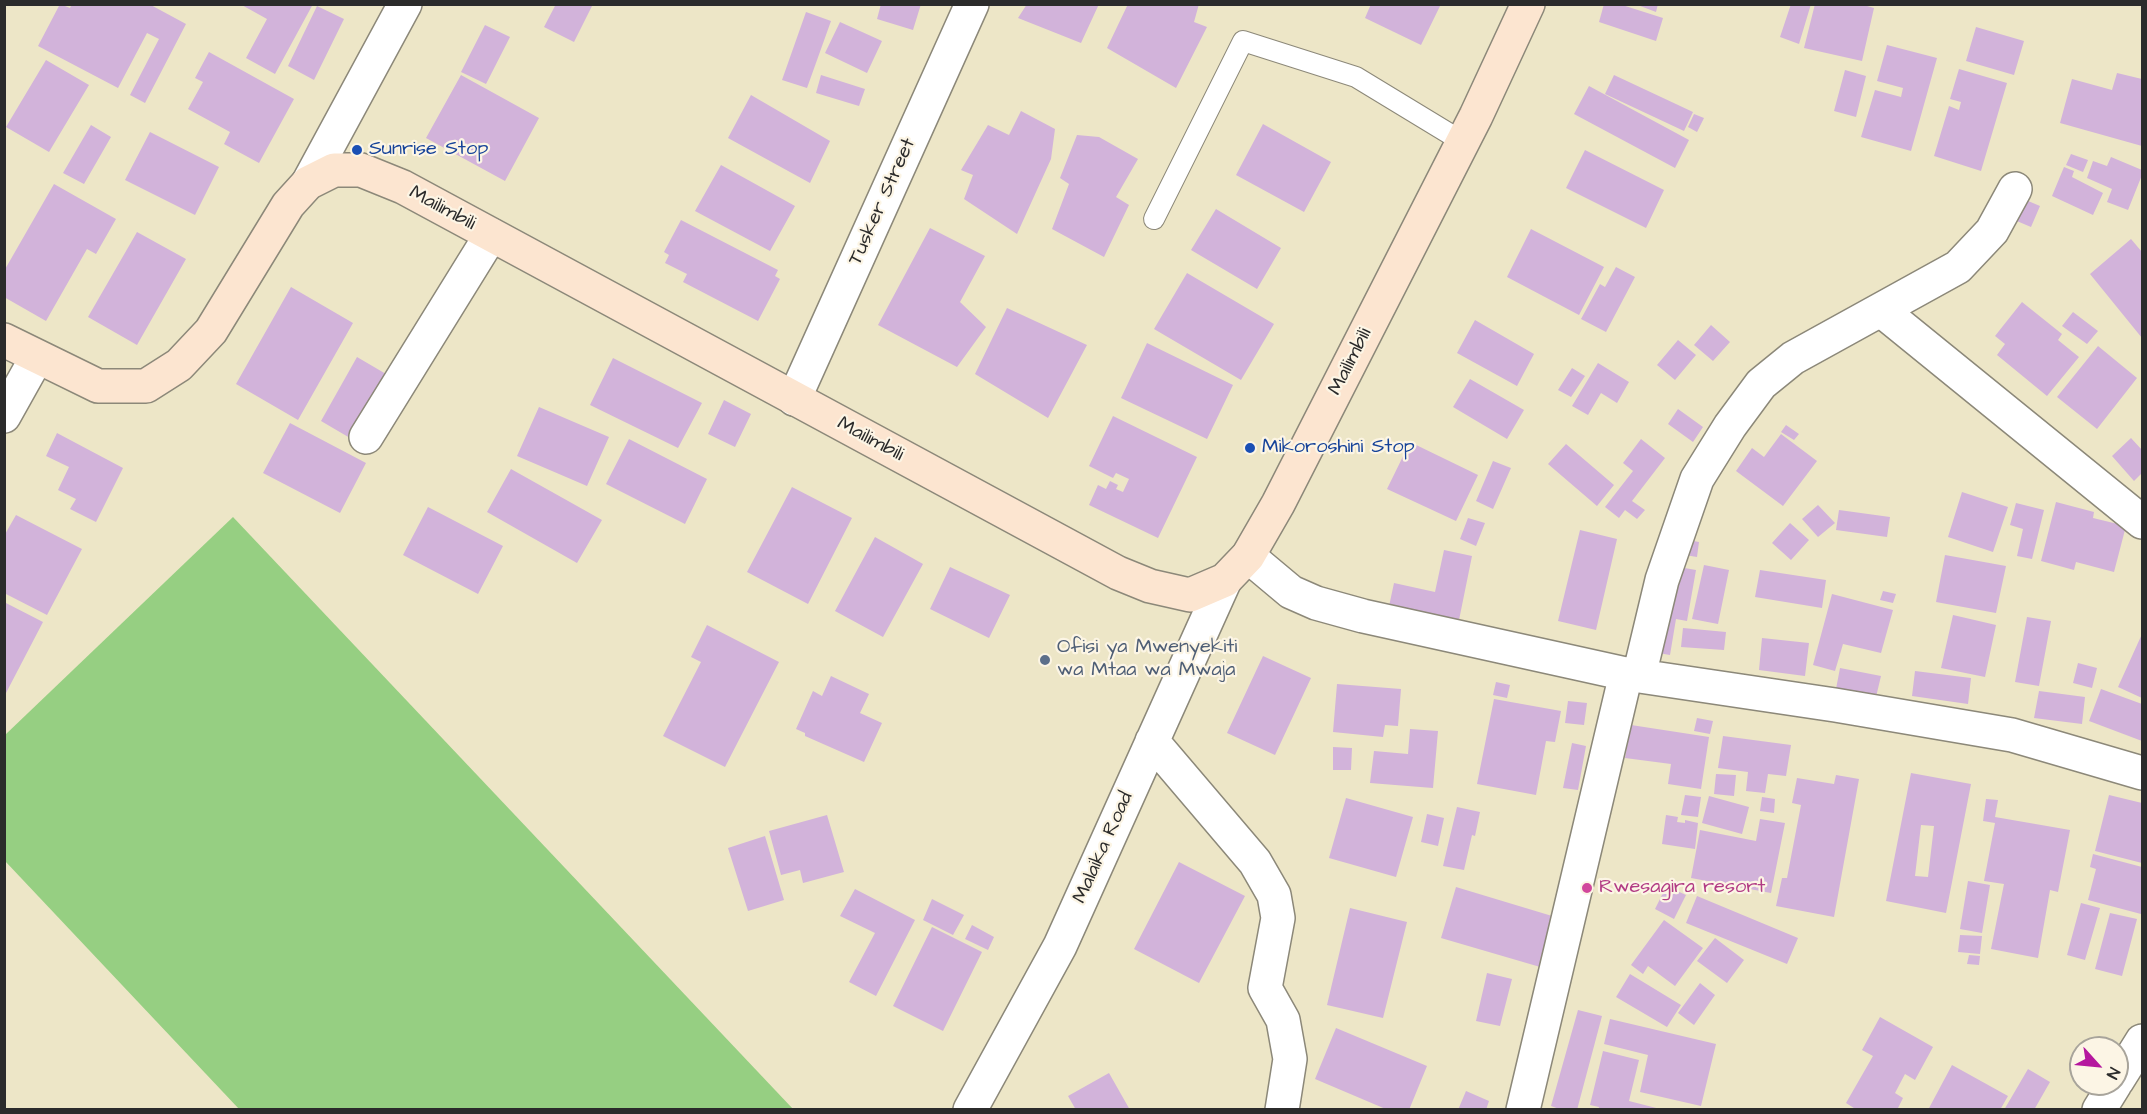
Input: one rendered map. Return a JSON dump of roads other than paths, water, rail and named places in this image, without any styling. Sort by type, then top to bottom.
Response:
[{"type":"street","points":[[308,183],[405,4]]},
{"type":"street","name":"Tusker Street","points":[[794,399],[972,4]]},
{"type":"street","name":"Mailimbili","points":[[4,340],[98,386],[146,386],[179,365],[211,331],[288,204],[308,183],[334,170],[361,170],[403,188],[1118,573],[1150,586],[1190,595],[1225,580],[1248,556],[1278,504],[1463,142],[1528,4]]},
{"type":"street","points":[[1523,1110],[1633,675],[1662,580],[1697,479],[1730,426],[1761,384],[1793,358],[1958,267],[1992,231],[2015,189]]},
{"type":"street","points":[[366,437],[491,235]]},
{"type":"street","points":[[1881,310],[2142,522]]},
{"type":"street","points":[[4,416],[38,357]]},
{"type":"street","points":[[1248,556],[1291,592],[1316,603],[1363,616],[1633,675],[1835,705],[2012,735],[2142,773]]},
{"type":"street","name":"Malaika Road","points":[[970,1110],[1060,946],[1225,580]]},
{"type":"street","points":[[1152,741],[1255,862],[1274,895],[1278,918],[1265,988],[1283,1020],[1290,1059],[1282,1110]]},
{"type":"street","points":[[2129,1062],[2142,1041]]},
{"type":"street","points":[[2098,1110],[2107,1096]]},
{"type":"lane","points":[[1154,219],[1243,41],[1356,77],[1463,142]]},
{"type":"place","name":"Sunrise Stop","points":[[357,150]]},
{"type":"place","name":"Mikoroshini Stop","points":[[1250,448]]},
{"type":"place","name":"Ofisi ya Mwenyekiti wa Mtaa wa Mwaja","points":[[1045,660]]},
{"type":"place","name":"Rwesagira resort","points":[[1587,888]]}]
